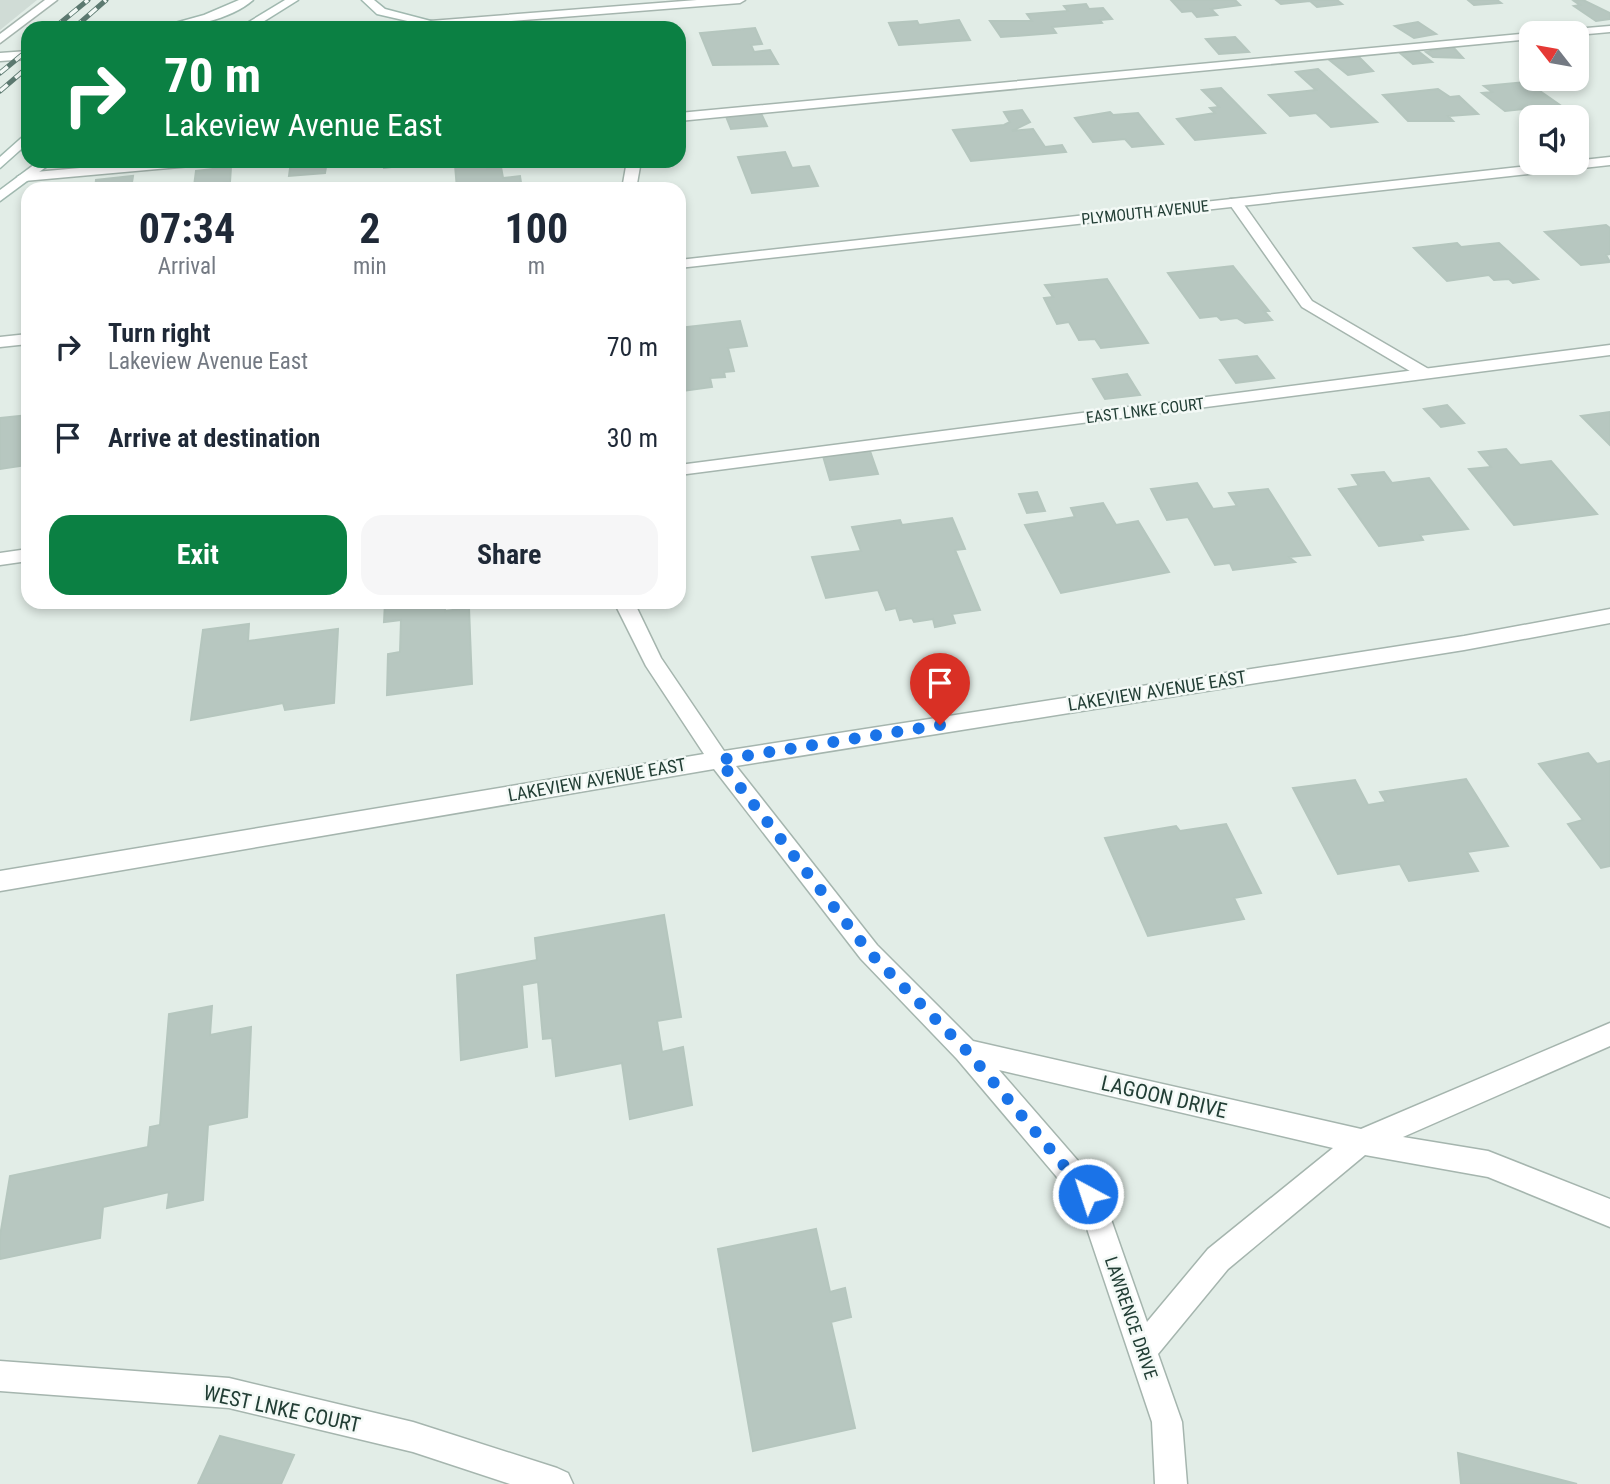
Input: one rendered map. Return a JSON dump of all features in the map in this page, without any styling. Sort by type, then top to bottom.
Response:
[{"type":"street","points":[[25,21],[52,0]]},
{"type":"street","points":[[189,21],[248,0]]},
{"type":"street","points":[[257,21],[293,0]]},
{"type":"street","points":[[367,0],[382,12],[422,21]]},
{"type":"street","points":[[487,21],[740,0]]},
{"type":"street","points":[[546,16],[551,21]]},
{"type":"street","points":[[0,40],[21,24]]},
{"type":"street","points":[[1589,31],[1610,29]]},
{"type":"street","points":[[686,116],[1519,37]]},
{"type":"street","points":[[0,57],[21,56]]},
{"type":"street","points":[[0,164],[21,143]]},
{"type":"street","name":"PLYMOUTH AVENUE","points":[[686,263],[1610,161]]},
{"type":"street","points":[[0,197],[37,168]]},
{"type":"street","points":[[24,177],[124,168]]},
{"type":"street","points":[[1235,202],[1307,304],[1426,374]]},
{"type":"street","points":[[0,342],[21,340]]},
{"type":"street","name":"EAST LNKE COURT","points":[[686,469],[1610,350]]},
{"type":"street","points":[[0,559],[21,556]]},
{"type":"street","name":"LAWRENCE DRIVE","points":[[627,609],[653,662],[719,760],[869,952],[967,1051],[1088,1194],[1167,1423],[1171,1484]]},
{"type":"street","name":"LAKEVIEW AVENUE EAST","points":[[0,881],[719,760],[1464,643],[1610,616]]},
{"type":"street","points":[[1143,1350],[1218,1259],[1361,1142],[1610,1034]]},
{"type":"street","name":"LAGOON DRIVE","points":[[967,1051],[1361,1142],[1488,1164],[1610,1213]]},
{"type":"street","name":"WEST LNKE COURT","points":[[0,1376],[229,1393],[413,1437],[557,1484]]},
{"type":"shaded area","points":[[0,0],[37,0],[0,30]]},
{"type":"building","points":[[1171,0],[1235,0],[1240,5],[1211,9],[1217,15],[1197,17],[1192,11],[1182,12]]},
{"type":"building","points":[[1276,0],[1337,0],[1342,4],[1317,7],[1310,1],[1281,4]]},
{"type":"building","points":[[1468,0],[1497,0],[1501,3],[1474,5]]},
{"type":"building","points":[[1583,0],[1610,13],[1610,19],[1596,21],[1574,6],[1580,5],[1574,1]]},
{"type":"building","points":[[1086,4],[1089,9],[1103,8],[1112,19],[1100,20],[1102,23],[1052,27],[1056,33],[1001,37],[990,21],[1032,21],[1027,14],[1068,11],[1064,6]]},
{"type":"building","points":[[959,20],[970,40],[899,45],[889,23],[917,21],[919,25]]},
{"type":"building","points":[[1418,22],[1436,34],[1414,38],[1395,26]]},
{"type":"building","points":[[755,28],[762,44],[751,45],[754,52],[770,50],[778,64],[713,65],[700,33]]},
{"type":"building","points":[[1235,37],[1249,52],[1219,54],[1206,39]]},
{"type":"building","points":[[1452,46],[1463,58],[1433,57],[1426,52]]},
{"type":"building","points":[[1418,51],[1432,62],[1413,64],[1400,53]]},
{"type":"building","points":[[1358,56],[1373,71],[1348,75],[1327,58]]},
{"type":"building","points":[[1318,69],[1377,122],[1331,127],[1316,113],[1290,116],[1269,95],[1316,90],[1296,72]]},
{"type":"building","points":[[1519,83],[1519,91],[1540,91],[1560,105],[1519,105],[1519,109],[1505,111],[1482,93],[1492,92],[1484,86]]},
{"type":"building","points":[[1221,88],[1265,133],[1195,140],[1177,119],[1215,113],[1210,108],[1219,107],[1202,90]]},
{"type":"building","points":[[1438,89],[1450,97],[1459,96],[1478,114],[1448,116],[1453,121],[1408,121],[1383,95]]},
{"type":"building","points":[[1022,110],[1030,122],[1012,131],[1033,129],[1045,147],[1062,145],[1066,152],[971,161],[953,130],[1004,125],[1010,122],[1004,112]]},
{"type":"building","points":[[760,111],[767,126],[731,129],[725,114]]},
{"type":"building","points":[[1110,112],[1113,115],[1138,113],[1163,144],[1132,147],[1125,139],[1093,142],[1075,118]]},
{"type":"building","points":[[785,152],[792,168],[809,166],[818,186],[752,193],[738,157]]},
{"type":"building","points":[[231,168],[230,182],[195,182],[196,171]]},
{"type":"building","points":[[290,168],[326,168],[325,173],[289,176]]},
{"type":"building","points":[[455,168],[501,168],[503,178],[520,176],[521,182],[456,182]]},
{"type":"building","points":[[133,176],[132,182],[96,180]]},
{"type":"building","points":[[1606,225],[1610,228],[1610,254],[1606,255],[1610,262],[1581,265],[1545,232]]},
{"type":"building","points":[[1457,243],[1461,247],[1499,243],[1538,279],[1513,283],[1509,279],[1494,280],[1489,275],[1447,281],[1414,248]]},
{"type":"building","points":[[1233,266],[1269,311],[1264,311],[1272,320],[1245,323],[1237,318],[1200,318],[1168,273]]},
{"type":"building","points":[[1107,279],[1148,343],[1101,348],[1095,339],[1079,340],[1069,322],[1057,324],[1044,298],[1053,297],[1045,285]]},
{"type":"building","points":[[740,321],[747,346],[728,348],[734,371],[724,372],[725,377],[710,378],[712,387],[686,391],[686,327]]},
{"type":"building","points":[[1257,356],[1274,378],[1236,383],[1220,360]]},
{"type":"building","points":[[1127,374],[1140,395],[1105,399],[1093,379]]},
{"type":"building","points":[[1447,405],[1464,423],[1441,427],[1424,409]]},
{"type":"building","points":[[1610,412],[1610,445],[1581,416]]},
{"type":"building","points":[[21,416],[21,466],[0,469],[0,418]]},
{"type":"building","points":[[1506,449],[1520,465],[1551,461],[1597,514],[1514,525],[1469,469],[1491,467],[1479,452]]},
{"type":"building","points":[[870,451],[878,474],[830,480],[823,456]]},
{"type":"building","points":[[1384,472],[1392,483],[1429,478],[1468,529],[1420,535],[1423,540],[1379,546],[1339,489],[1359,486],[1352,475]]},
{"type":"building","points":[[1197,483],[1213,509],[1237,506],[1229,493],[1268,489],[1310,555],[1289,557],[1295,562],[1233,570],[1230,563],[1215,565],[1188,517],[1167,520],[1151,489]]},
{"type":"building","points":[[1037,492],[1045,511],[1027,513],[1019,494]]},
{"type":"building","points":[[1103,503],[1116,525],[1138,521],[1169,572],[1061,593],[1025,525],[1075,517],[1071,508]]},
{"type":"building","points":[[952,518],[965,549],[955,550],[980,610],[952,614],[955,623],[935,627],[933,619],[914,622],[912,618],[900,620],[896,608],[886,610],[878,590],[826,598],[812,557],[861,551],[852,527],[900,520],[902,525]]},
{"type":"building","points":[[385,609],[469,609],[472,684],[387,695],[388,654],[400,652],[401,620],[384,622]]},
{"type":"building","points":[[249,624],[248,641],[338,629],[334,703],[285,710],[283,703],[191,720],[203,630]]},
{"type":"building","points":[[1588,753],[1597,764],[1610,761],[1610,866],[1601,868],[1568,824],[1583,820],[1539,764]]},
{"type":"building","points":[[1466,779],[1508,846],[1467,852],[1478,871],[1409,881],[1400,864],[1338,874],[1293,788],[1355,780],[1368,805],[1386,802],[1380,792]]},
{"type":"building","points":[[1226,824],[1261,893],[1234,898],[1244,919],[1148,936],[1105,838],[1176,826],[1180,831]]},
{"type":"building","points":[[664,915],[681,1017],[657,1021],[662,1052],[683,1047],[692,1105],[630,1119],[622,1063],[556,1076],[552,1038],[543,1039],[538,982],[522,985],[527,1047],[461,1060],[457,975],[537,960],[535,938]]},
{"type":"building","points":[[212,1006],[210,1035],[251,1027],[247,1117],[208,1125],[203,1200],[167,1208],[169,1192],[103,1207],[100,1238],[0,1259],[0,1236],[10,1176],[148,1147],[150,1127],[160,1125],[169,1014]]},
{"type":"building","points":[[816,1229],[830,1292],[845,1288],[851,1317],[831,1322],[855,1428],[753,1451],[718,1249]]},
{"type":"building","points":[[220,1436],[294,1455],[281,1484],[198,1484]]},
{"type":"building","points":[[1458,1453],[1577,1484],[1461,1484]]},
{"type":"railway","points":[[62,21],[88,0]]},
{"type":"railway","points":[[82,21],[106,0]]},
{"type":"railway","points":[[0,73],[21,56]]},
{"type":"railway","points":[[0,91],[21,73]]},
{"type":"route","points":[[940,725],[719,760],[869,952],[967,1051],[1088,1194]]}]
